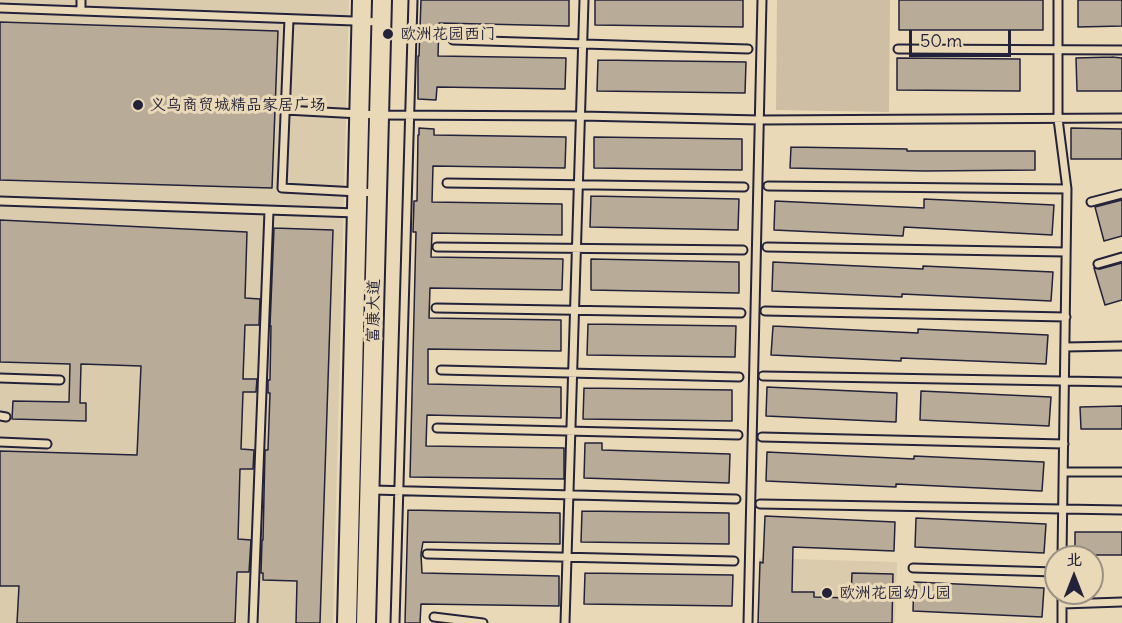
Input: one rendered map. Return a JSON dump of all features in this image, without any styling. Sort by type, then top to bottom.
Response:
[{"type":"street","name":"富康大道","points":[[345,623],[362,0]]},
{"type":"street","name":"富康大道","points":[[366,623],[382,0]]},
{"type":"street","points":[[367,576],[375,623]]},
{"type":"lane","points":[[55,10],[56,0]]},
{"type":"lane","points":[[81,0],[81,11]]},
{"type":"lane","points":[[395,623],[413,0]]},
{"type":"lane","points":[[565,623],[584,0]]},
{"type":"lane","points":[[748,623],[762,0]]},
{"type":"lane","points":[[1058,0],[1058,119],[1067,189],[1062,545]]},
{"type":"lane","points":[[0,8],[382,22]]},
{"type":"lane","points":[[289,19],[282,188],[376,193]]},
{"type":"lane","points":[[453,40],[748,49]]},
{"type":"lane","points":[[898,49],[1122,50]]},
{"type":"lane","points":[[285,110],[379,115],[760,120],[1122,118]]},
{"type":"lane","points":[[447,183],[744,187]]},
{"type":"lane","points":[[768,186],[1067,189]]},
{"type":"lane","points":[[1091,202],[1122,194]]},
{"type":"lane","points":[[0,201],[357,213]]},
{"type":"lane","points":[[253,623],[269,211]]},
{"type":"lane","points":[[437,247],[743,250]]},
{"type":"lane","points":[[767,247],[1066,252]]},
{"type":"lane","points":[[1098,264],[1122,257]]},
{"type":"lane","points":[[436,308],[741,313]]},
{"type":"lane","points":[[765,311],[1066,317]]},
{"type":"lane","points":[[1065,347],[1122,346]]},
{"type":"lane","points":[[441,370],[739,377]]},
{"type":"lane","points":[[763,376],[1122,382]]},
{"type":"lane","points":[[0,378],[60,380]]},
{"type":"lane","points":[[437,428],[738,435]]},
{"type":"lane","points":[[762,437],[1064,444]]},
{"type":"lane","points":[[0,442],[47,444]]},
{"type":"lane","points":[[1064,472],[1122,472]]},
{"type":"lane","points":[[369,490],[736,499]]},
{"type":"lane","points":[[760,504],[1122,510]]},
{"type":"lane","points":[[427,554],[734,561]]},
{"type":"lane","points":[[913,568],[1044,572]]},
{"type":"lane","points":[[1104,603],[1122,602]]},
{"type":"lane","points":[[1062,605],[1062,623]]},
{"type":"lane","points":[[434,617],[483,623]]},
{"type":"shaded area","points":[[0,0],[349,0],[333,623],[0,623]]},
{"type":"shaded area","points":[[777,0],[890,0],[889,112],[776,110]]},
{"type":"shaded area","name":"欧洲花园幼儿园","points":[[759,558],[897,562],[895,623],[757,623]]},
{"type":"building","points":[[421,0],[569,0],[569,26],[439,23],[438,56],[566,58],[565,89],[437,87],[436,100],[418,99]]},
{"type":"building","points":[[595,0],[743,0],[743,27],[595,25]]},
{"type":"building","points":[[899,0],[1043,0],[1043,30],[899,30]]},
{"type":"building","points":[[1078,0],[1122,0],[1122,26],[1078,27]]},
{"type":"building","name":"义乌商贸城精品家居广场","points":[[0,22],[278,31],[272,188],[0,180]]},
{"type":"building","points":[[897,58],[1020,59],[1020,91],[897,90]]},
{"type":"building","points":[[1076,58],[1122,58],[1122,91],[1077,91]]},
{"type":"building","points":[[598,60],[746,62],[745,93],[597,91]]},
{"type":"building","points":[[419,128],[434,129],[434,135],[566,137],[565,168],[433,166],[432,202],[562,204],[562,235],[432,233],[431,257],[563,259],[562,290],[430,288],[429,318],[561,320],[561,351],[428,349],[428,384],[561,387],[561,418],[427,415],[426,446],[564,448],[564,479],[410,477],[416,232],[413,232],[414,201],[417,201]]},
{"type":"building","points":[[1071,128],[1122,129],[1122,159],[1071,159]]},
{"type":"building","points":[[594,137],[742,139],[742,170],[594,168]]},
{"type":"building","points":[[791,147],[907,149],[907,151],[1035,151],[1035,170],[925,171],[790,168]]},
{"type":"building","points":[[591,196],[739,199],[738,230],[590,227]]},
{"type":"building","points":[[924,199],[1054,205],[1052,235],[904,227],[903,236],[774,230],[775,201],[924,208]]},
{"type":"building","points":[[1122,200],[1122,236],[1104,241],[1095,207]]},
{"type":"building","points":[[0,220],[247,232],[245,298],[260,299],[259,325],[245,325],[243,379],[257,379],[256,392],[243,392],[241,449],[254,450],[253,469],[240,469],[238,539],[251,540],[249,572],[237,572],[235,623],[17,623],[19,586],[0,586],[0,451],[137,455],[141,366],[81,364],[80,403],[86,403],[86,421],[12,419],[13,401],[69,402],[70,364],[0,362]]},
{"type":"building","points":[[274,228],[333,230],[320,623],[296,623],[297,581],[263,580],[263,573],[261,573],[265,450],[268,450],[270,393],[268,393],[268,380],[270,380]]},
{"type":"building","points":[[591,259],[739,262],[739,293],[591,290]]},
{"type":"building","points":[[773,262],[1053,272],[1051,301],[772,291]]},
{"type":"building","points":[[1122,263],[1122,300],[1105,305],[1094,268],[1100,269]]},
{"type":"building","points":[[588,324],[736,326],[735,357],[587,355]]},
{"type":"building","points":[[773,326],[918,333],[918,329],[1048,335],[1046,364],[771,355]]},
{"type":"building","points":[[767,387],[897,393],[896,422],[766,416]]},
{"type":"building","points":[[584,388],[732,390],[732,421],[583,419]]},
{"type":"building","points":[[921,391],[1051,397],[1049,426],[920,420]]},
{"type":"building","points":[[1122,406],[1122,429],[1081,429],[1080,407]]},
{"type":"building","points":[[585,443],[602,443],[602,450],[730,454],[729,483],[584,478]]},
{"type":"building","points":[[767,452],[1044,462],[1042,491],[766,481]]},
{"type":"building","points":[[408,510],[560,513],[560,544],[423,542],[421,554],[422,573],[559,576],[559,606],[421,604],[420,623],[405,623]]},
{"type":"building","points":[[582,511],[729,513],[729,544],[581,542]]},
{"type":"building","points":[[765,516],[895,522],[894,551],[793,547],[792,592],[814,592],[814,597],[851,598],[852,573],[893,574],[892,623],[758,623],[760,562],[763,563]]},
{"type":"building","points":[[916,518],[1046,524],[1044,553],[915,547]]},
{"type":"building","points":[[1075,532],[1122,532],[1122,555],[1104,555],[1104,545],[1075,545]]},
{"type":"building","points":[[585,573],[733,575],[732,606],[584,604]]},
{"type":"building","points":[[914,582],[1044,588],[1042,617],[913,611]]},
{"type":"place","name":"欧洲花园西门","points":[[388,34]]},
{"type":"place","name":"义乌商贸城精品家居广场","points":[[138,105]]},
{"type":"place","name":"欧洲花园幼儿园","points":[[827,593]]}]
